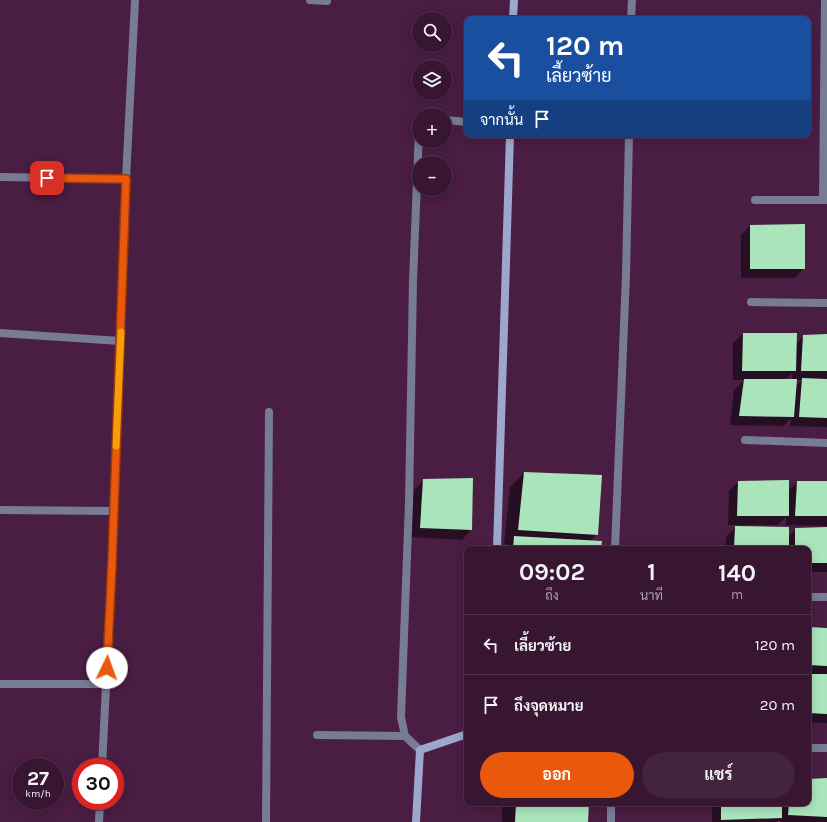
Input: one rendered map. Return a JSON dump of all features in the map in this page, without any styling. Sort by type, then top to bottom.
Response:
[{"type":"street","points":[[102,758],[114,511],[126,179],[135,0]]},
{"type":"street","points":[[310,0],[327,1]]},
{"type":"street","points":[[513,16],[514,0]]},
{"type":"street","points":[[631,16],[632,0]]},
{"type":"street","points":[[755,200],[825,200],[825,0]]},
{"type":"street","points":[[452,121],[464,122]]},
{"type":"street","points":[[497,546],[510,138]]},
{"type":"street","points":[[616,546],[626,275],[629,138]]},
{"type":"street","points":[[418,148],[413,281],[409,502],[401,717],[405,736],[420,750]]},
{"type":"street","points":[[0,177],[126,179]]},
{"type":"street","points":[[751,302],[827,303]]},
{"type":"street","points":[[0,333],[120,341]]},
{"type":"street","points":[[266,822],[269,412]]},
{"type":"street","points":[[745,440],[827,443]]},
{"type":"street","points":[[0,510],[114,511]]},
{"type":"street","points":[[811,597],[827,597]]},
{"type":"street","points":[[0,684],[106,684]]},
{"type":"street","points":[[317,735],[405,736]]},
{"type":"street","points":[[420,750],[464,735]]},
{"type":"street","points":[[811,748],[827,748]]},
{"type":"street","points":[[416,822],[420,750]]},
{"type":"street","points":[[611,806],[612,822]]},
{"type":"street","points":[[99,822],[100,810]]},
{"type":"building","points":[[805,224],[805,269],[750,269],[750,225]]},
{"type":"building","points":[[743,333],[797,333],[796,371],[742,371]]},
{"type":"building","points":[[827,334],[827,371],[801,371],[803,335]]},
{"type":"building","points":[[802,378],[827,379],[827,418],[799,417]]},
{"type":"building","points":[[744,379],[797,379],[794,417],[739,416]]},
{"type":"building","points":[[524,472],[602,475],[598,535],[518,530]]},
{"type":"building","points":[[473,478],[472,530],[420,528],[423,479]]},
{"type":"building","points":[[789,480],[789,516],[737,516],[738,481]]},
{"type":"building","points":[[797,481],[827,481],[827,516],[795,516]]},
{"type":"building","points":[[735,526],[789,527],[789,546],[734,546]]},
{"type":"building","points":[[827,527],[827,563],[811,563],[811,546],[795,546],[795,528]]},
{"type":"building","points":[[514,536],[602,541],[601,546],[513,546]]},
{"type":"building","points":[[811,627],[827,628],[827,666],[811,665]]},
{"type":"building","points":[[811,674],[827,674],[827,714],[811,713]]},
{"type":"building","points":[[827,778],[827,817],[788,815],[789,806],[811,806],[811,779]]},
{"type":"building","points":[[516,806],[589,806],[588,822],[515,822]]},
{"type":"building","points":[[721,806],[782,806],[782,818],[721,820]]},
{"type":"slow traffic","points":[[116,446],[121,332]]},
{"type":"route","points":[[47,178],[126,179],[107,668]]}]
